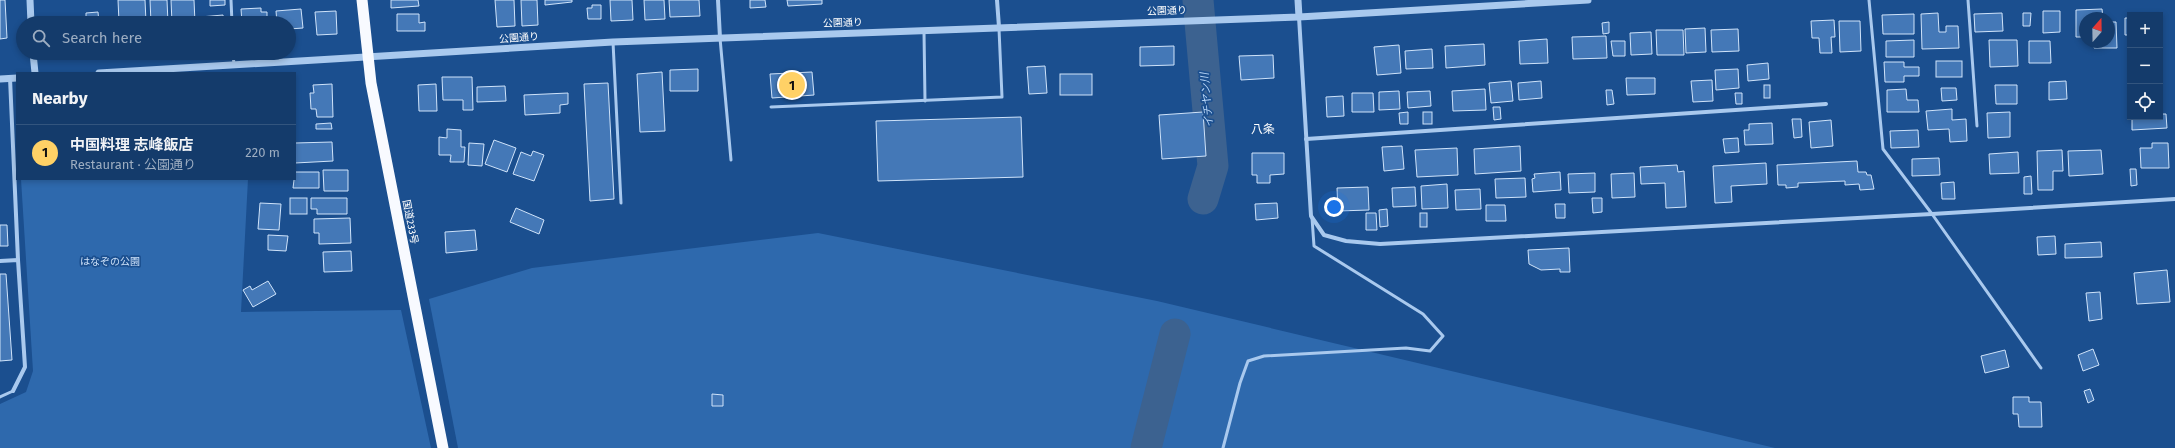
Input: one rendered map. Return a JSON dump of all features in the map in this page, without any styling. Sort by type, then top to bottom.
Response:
[{"type":"highway","name":"国道233号","points":[[362,0],[367,58],[443,448]]},
{"type":"street","points":[[30,0],[31,16]]},
{"type":"street","points":[[718,0],[720,38]]},
{"type":"street","points":[[997,0],[999,27]]},
{"type":"street","points":[[1298,0],[1311,216],[1324,235],[1346,241],[1380,244],[1932,214],[2175,199]]},
{"type":"street","name":"公園通り","points":[[116,72],[613,42],[1299,17],[1588,0]]},
{"type":"street","points":[[34,60],[35,72]]},
{"type":"street","points":[[0,79],[14,78],[16,169]]},
{"type":"street","points":[[1306,140],[1826,104]]},
{"type":"street","points":[[13,392],[25,367],[18,260],[16,180]]},
{"type":"street","points":[[0,262],[18,260]]},
{"type":"lane","points":[[231,0],[232,16]]},
{"type":"lane","points":[[1869,0],[1883,149],[1932,214],[2041,368]]},
{"type":"lane","points":[[1968,0],[1977,126]]},
{"type":"lane","points":[[771,107],[1002,97],[999,27]]},
{"type":"lane","points":[[924,30],[925,100]]},
{"type":"lane","points":[[720,38],[731,160]]},
{"type":"lane","points":[[613,42],[621,203]]},
{"type":"lane","points":[[234,60],[234,65]]},
{"type":"lane","points":[[1223,448],[1240,383],[1248,361],[1264,356],[1406,348],[1430,351],[1443,336],[1423,314],[1314,246],[1311,216]]},
{"type":"lane","points":[[0,397],[13,392]]},
{"type":"green space","name":"はなぞの公園","points":[[21,180],[248,180],[241,312],[401,310],[431,448],[0,448],[0,404],[26,392],[33,371]]},
{"type":"green space","points":[[818,233],[1157,301],[1775,448],[458,448],[429,299],[532,268]]},
{"type":"building","points":[[0,0],[5,0],[7,38],[0,39]]},
{"type":"building","points":[[118,0],[145,0],[146,16],[119,16]]},
{"type":"building","points":[[150,0],[167,0],[168,16],[151,16]]},
{"type":"building","points":[[171,0],[194,0],[195,16],[172,16]]},
{"type":"building","points":[[210,0],[225,0],[225,5],[210,6]]},
{"type":"building","points":[[391,0],[418,0],[419,6],[391,8]]},
{"type":"building","points":[[495,0],[514,0],[515,26],[497,27]]},
{"type":"building","points":[[521,0],[537,0],[538,25],[522,26]]},
{"type":"building","points":[[545,0],[572,0],[572,2],[545,5]]},
{"type":"building","points":[[610,0],[632,0],[633,20],[611,21]]},
{"type":"building","points":[[644,0],[664,0],[665,19],[645,20]]},
{"type":"building","points":[[669,0],[699,0],[700,16],[670,17]]},
{"type":"building","points":[[750,0],[765,0],[766,7],[750,8]]},
{"type":"building","points":[[787,0],[822,0],[822,4],[788,6]]},
{"type":"building","points":[[592,5],[601,5],[601,19],[588,19],[587,8],[592,8]]},
{"type":"building","points":[[261,8],[261,12],[267,12],[267,16],[242,16],[241,9]]},
{"type":"building","points":[[301,9],[303,28],[296,28],[296,16],[276,16],[276,11]]},
{"type":"building","points":[[2102,9],[2102,12],[2079,12],[2079,37],[2076,37],[2076,10]]},
{"type":"building","points":[[336,11],[337,34],[317,35],[315,12]]},
{"type":"building","points":[[2043,11],[2060,11],[2060,32],[2043,33]]},
{"type":"building","points":[[98,12],[98,16],[86,16],[86,13]]},
{"type":"building","points":[[1938,13],[1939,32],[1946,32],[1946,26],[1958,26],[1959,48],[1922,49],[1921,14]]},
{"type":"building","points":[[2002,13],[2003,31],[1975,32],[1974,14]]},
{"type":"building","points":[[2023,13],[2031,13],[2030,26],[2023,26]]},
{"type":"building","points":[[397,14],[419,14],[419,23],[425,22],[425,31],[397,31]]},
{"type":"building","points":[[1914,14],[1914,34],[1883,34],[1882,15]]},
{"type":"building","points":[[2125,18],[2127,18],[2127,35],[2125,35]]},
{"type":"building","points":[[1834,20],[1835,37],[1831,37],[1832,53],[1820,53],[1819,38],[1812,38],[1811,21]]},
{"type":"building","points":[[1839,21],[1860,21],[1861,51],[1840,52]]},
{"type":"building","points":[[1609,22],[1609,33],[1603,34],[1602,23]]},
{"type":"building","points":[[2115,22],[2116,22],[2117,48],[2115,48]]},
{"type":"building","points":[[1705,28],[1706,52],[1686,53],[1685,29]]},
{"type":"building","points":[[1738,29],[1739,51],[1712,52],[1711,30]]},
{"type":"building","points":[[1656,30],[1683,30],[1684,55],[1657,55]]},
{"type":"building","points":[[1651,32],[1652,54],[1631,55],[1630,33]]},
{"type":"building","points":[[1606,36],[1607,58],[1573,59],[1572,37]]},
{"type":"building","points":[[1547,39],[1548,63],[1520,64],[1519,41]]},
{"type":"building","points":[[1914,40],[1914,57],[1886,57],[1886,41]]},
{"type":"building","points":[[1989,40],[2017,40],[2018,66],[1990,67]]},
{"type":"building","points":[[1611,41],[1625,41],[1625,56],[1613,56]]},
{"type":"building","points":[[2029,41],[2050,41],[2051,63],[2029,63]]},
{"type":"building","points":[[1484,44],[1485,65],[1446,68],[1445,46]]},
{"type":"building","points":[[1399,45],[1401,73],[1377,75],[1374,47]]},
{"type":"building","points":[[1174,46],[1174,65],[1140,66],[1140,47]]},
{"type":"building","points":[[1432,49],[1433,68],[1406,69],[1405,51]]},
{"type":"building","points":[[1273,55],[1274,78],[1241,80],[1239,56]]},
{"type":"building","points":[[1936,61],[1962,61],[1962,77],[1936,77]]},
{"type":"building","points":[[1884,62],[1904,62],[1904,67],[1919,67],[1919,76],[1904,76],[1904,82],[1885,82]]},
{"type":"building","points":[[1768,63],[1769,79],[1748,81],[1747,65]]},
{"type":"building","points":[[1045,66],[1047,93],[1029,94],[1027,67]]},
{"type":"building","points":[[698,69],[698,91],[670,91],[670,70]]},
{"type":"building","points":[[1738,69],[1739,88],[1716,90],[1715,70]]},
{"type":"building","points":[[662,72],[665,131],[640,132],[637,74]]},
{"type":"building","points":[[812,72],[814,95],[772,98],[770,74]]},
{"type":"building","points":[[1060,74],[1092,74],[1092,95],[1060,95]]},
{"type":"building","points":[[442,77],[472,77],[473,110],[463,110],[463,100],[443,100]]},
{"type":"building","points":[[1626,78],[1655,78],[1655,94],[1627,95]]},
{"type":"building","points":[[1712,80],[1713,101],[1693,102],[1691,81]]},
{"type":"building","points":[[1511,81],[1513,101],[1491,103],[1489,83]]},
{"type":"building","points":[[1541,81],[1542,98],[1519,100],[1518,83]]},
{"type":"building","points":[[2066,81],[2067,99],[2049,100],[2049,82]]},
{"type":"building","points":[[608,83],[614,199],[590,201],[584,84]]},
{"type":"building","points":[[332,84],[333,117],[317,117],[316,109],[311,109],[310,93],[314,93],[313,85]]},
{"type":"building","points":[[436,84],[437,111],[419,111],[418,85]]},
{"type":"building","points":[[1764,85],[1770,85],[1770,98],[1764,98]]},
{"type":"building","points":[[1995,85],[2017,85],[2017,104],[1996,104]]},
{"type":"building","points":[[505,86],[506,101],[477,102],[477,87]]},
{"type":"building","points":[[1941,88],[1956,88],[1957,100],[1942,101]]},
{"type":"building","points":[[1485,89],[1486,110],[1453,111],[1452,91]]},
{"type":"building","points":[[1906,89],[1907,100],[1918,100],[1919,112],[1887,112],[1887,90]]},
{"type":"building","points":[[1606,90],[1612,90],[1614,104],[1607,105]]},
{"type":"building","points":[[1399,91],[1400,109],[1379,110],[1379,92]]},
{"type":"building","points":[[1430,91],[1431,106],[1408,108],[1407,92]]},
{"type":"building","points":[[568,93],[568,104],[560,105],[560,113],[525,115],[524,95]]},
{"type":"building","points":[[1352,93],[1373,93],[1374,112],[1352,112]]},
{"type":"building","points":[[1735,93],[1742,93],[1742,104],[1736,104]]},
{"type":"building","points":[[1343,96],[1344,116],[1327,117],[1326,97]]},
{"type":"building","points":[[1493,107],[1500,107],[1501,119],[1494,120]]},
{"type":"building","points":[[1952,109],[1952,120],[1966,119],[1967,141],[1950,142],[1949,129],[1928,130],[1926,111]]},
{"type":"building","points":[[1203,112],[1206,156],[1162,159],[1159,115]]},
{"type":"building","points":[[1408,112],[1408,124],[1400,124],[1399,113]]},
{"type":"building","points":[[1423,112],[1432,112],[1432,124],[1423,124]]},
{"type":"building","points":[[2010,112],[2010,137],[1988,138],[1987,113]]},
{"type":"building","points":[[2163,114],[2166,114],[2167,128],[2132,130],[2132,120],[2163,120]]},
{"type":"building","points":[[1021,117],[1023,177],[878,181],[876,121]]},
{"type":"building","points":[[1792,119],[1801,119],[1802,137],[1794,138]]},
{"type":"building","points":[[1831,120],[1833,146],[1811,148],[1809,122]]},
{"type":"building","points":[[331,123],[332,129],[316,129],[316,124]]},
{"type":"building","points":[[1772,123],[1773,144],[1745,145],[1744,130],[1749,130],[1749,124]]},
{"type":"building","points":[[447,129],[461,130],[461,147],[465,147],[464,162],[450,162],[451,155],[439,155],[439,137],[447,138]]},
{"type":"building","points":[[1918,130],[1919,147],[1891,148],[1890,131]]},
{"type":"building","points":[[1738,138],[1739,152],[1725,153],[1723,139]]},
{"type":"building","points":[[494,140],[516,148],[507,172],[485,164]]},
{"type":"building","points":[[332,142],[333,161],[296,163],[296,143]]},
{"type":"building","points":[[469,143],[484,144],[482,166],[468,165]]},
{"type":"building","points":[[2152,143],[2168,143],[2169,168],[2141,168],[2140,148],[2152,148]]},
{"type":"building","points":[[1402,146],[1404,169],[1384,171],[1382,147]]},
{"type":"building","points":[[1520,146],[1521,171],[1475,174],[1474,149]]},
{"type":"building","points":[[1457,148],[1458,175],[1417,177],[1415,150]]},
{"type":"building","points":[[2062,150],[2063,171],[2053,171],[2053,190],[2038,190],[2037,151]]},
{"type":"building","points":[[2101,150],[2103,174],[2069,176],[2068,151]]},
{"type":"building","points":[[533,151],[544,155],[534,181],[513,174],[521,152],[531,156]]},
{"type":"building","points":[[2018,152],[2019,173],[1990,174],[1989,154]]},
{"type":"building","points":[[1252,153],[1284,153],[1284,174],[1270,175],[1270,183],[1257,183],[1257,175],[1252,175]]},
{"type":"building","points":[[1939,158],[1940,175],[1912,176],[1912,159]]},
{"type":"building","points":[[1857,161],[1858,172],[1866,172],[1867,175],[1871,175],[1874,189],[1860,190],[1859,184],[1845,185],[1845,181],[1798,183],[1798,187],[1786,188],[1786,185],[1778,185],[1777,165]]},
{"type":"building","points":[[1766,163],[1767,184],[1731,186],[1732,202],[1715,203],[1713,166]]},
{"type":"building","points":[[1677,165],[1678,172],[1684,171],[1686,207],[1666,208],[1665,183],[1641,184],[1640,167]]},
{"type":"building","points":[[2130,169],[2136,169],[2137,185],[2131,186]]},
{"type":"building","points":[[323,170],[348,170],[348,191],[324,191]]},
{"type":"building","points":[[296,172],[319,172],[319,188],[293,188],[294,180],[296,180]]},
{"type":"building","points":[[1560,172],[1561,190],[1533,192],[1532,179],[1535,178],[1534,174]]},
{"type":"building","points":[[1595,173],[1595,192],[1569,193],[1568,174]]},
{"type":"building","points":[[1634,173],[1635,197],[1612,198],[1611,174]]},
{"type":"building","points":[[2031,176],[2032,194],[2024,194],[2024,177]]},
{"type":"building","points":[[1525,178],[1526,197],[1496,198],[1495,179]]},
{"type":"building","points":[[1954,182],[1955,199],[1942,199],[1941,183]]},
{"type":"building","points":[[1447,184],[1448,208],[1422,209],[1421,186]]},
{"type":"building","points":[[1368,187],[1369,210],[1338,211],[1337,188]]},
{"type":"building","points":[[1415,187],[1416,206],[1393,207],[1392,188]]},
{"type":"building","points":[[1480,189],[1481,209],[1456,210],[1455,190]]},
{"type":"building","points":[[290,198],[307,198],[307,214],[290,214]]},
{"type":"building","points":[[311,198],[347,198],[347,214],[317,214],[317,209],[311,209]]},
{"type":"building","points":[[1592,198],[1602,198],[1602,212],[1593,213]]},
{"type":"building","points":[[260,203],[281,204],[279,230],[258,229]]},
{"type":"building","points":[[1277,203],[1278,218],[1256,220],[1255,204]]},
{"type":"building","points":[[1555,204],[1565,204],[1565,218],[1556,218]]},
{"type":"building","points":[[1486,205],[1505,205],[1506,221],[1486,221]]},
{"type":"building","points":[[516,208],[544,220],[539,234],[510,222]]},
{"type":"building","points":[[1387,209],[1388,226],[1380,227],[1379,210]]},
{"type":"building","points":[[1366,213],[1376,213],[1377,230],[1366,230]]},
{"type":"building","points":[[1420,213],[1427,213],[1427,227],[1420,227]]},
{"type":"building","points":[[350,218],[351,243],[319,244],[319,233],[314,233],[314,219]]},
{"type":"building","points":[[0,225],[7,225],[8,246],[0,246]]},
{"type":"building","points":[[475,230],[477,250],[446,253],[445,232]]},
{"type":"building","points":[[268,235],[288,236],[286,251],[268,250]]},
{"type":"building","points":[[2055,236],[2056,254],[2038,255],[2037,237]]},
{"type":"building","points":[[2101,242],[2102,257],[2065,258],[2065,244]]},
{"type":"building","points":[[1569,248],[1570,272],[1560,272],[1560,269],[1541,270],[1529,264],[1528,250]]},
{"type":"building","points":[[351,251],[352,271],[324,272],[323,252]]},
{"type":"building","points":[[2167,270],[2170,302],[2137,304],[2134,273]]},
{"type":"building","points":[[0,274],[6,274],[12,360],[0,361]]},
{"type":"building","points":[[268,281],[276,294],[253,307],[243,290],[250,286],[252,290]]},
{"type":"building","points":[[2100,292],[2102,319],[2089,321],[2086,293]]},
{"type":"building","points":[[2093,349],[2099,365],[2083,371],[2078,355]]},
{"type":"building","points":[[2005,350],[2009,367],[1985,373],[1981,356]]},
{"type":"building","points":[[2090,389],[2094,400],[2088,403],[2084,391]]},
{"type":"building","points":[[712,394],[723,395],[723,406],[712,406]]},
{"type":"building","points":[[2013,397],[2029,397],[2029,402],[2041,402],[2042,427],[2019,427],[2018,414],[2013,414]]},
{"type":"waterway","name":"イチヤン川","points":[[1198,0],[1213,166],[1203,199]]},
{"type":"waterway","name":"イチヤン川","points":[[1146,448],[1175,334]]},
{"type":"place","name":"中国料理 志峰飯店","points":[[792,85]]},
{"type":"district","name":"八条","points":[[1263,129]]}]
